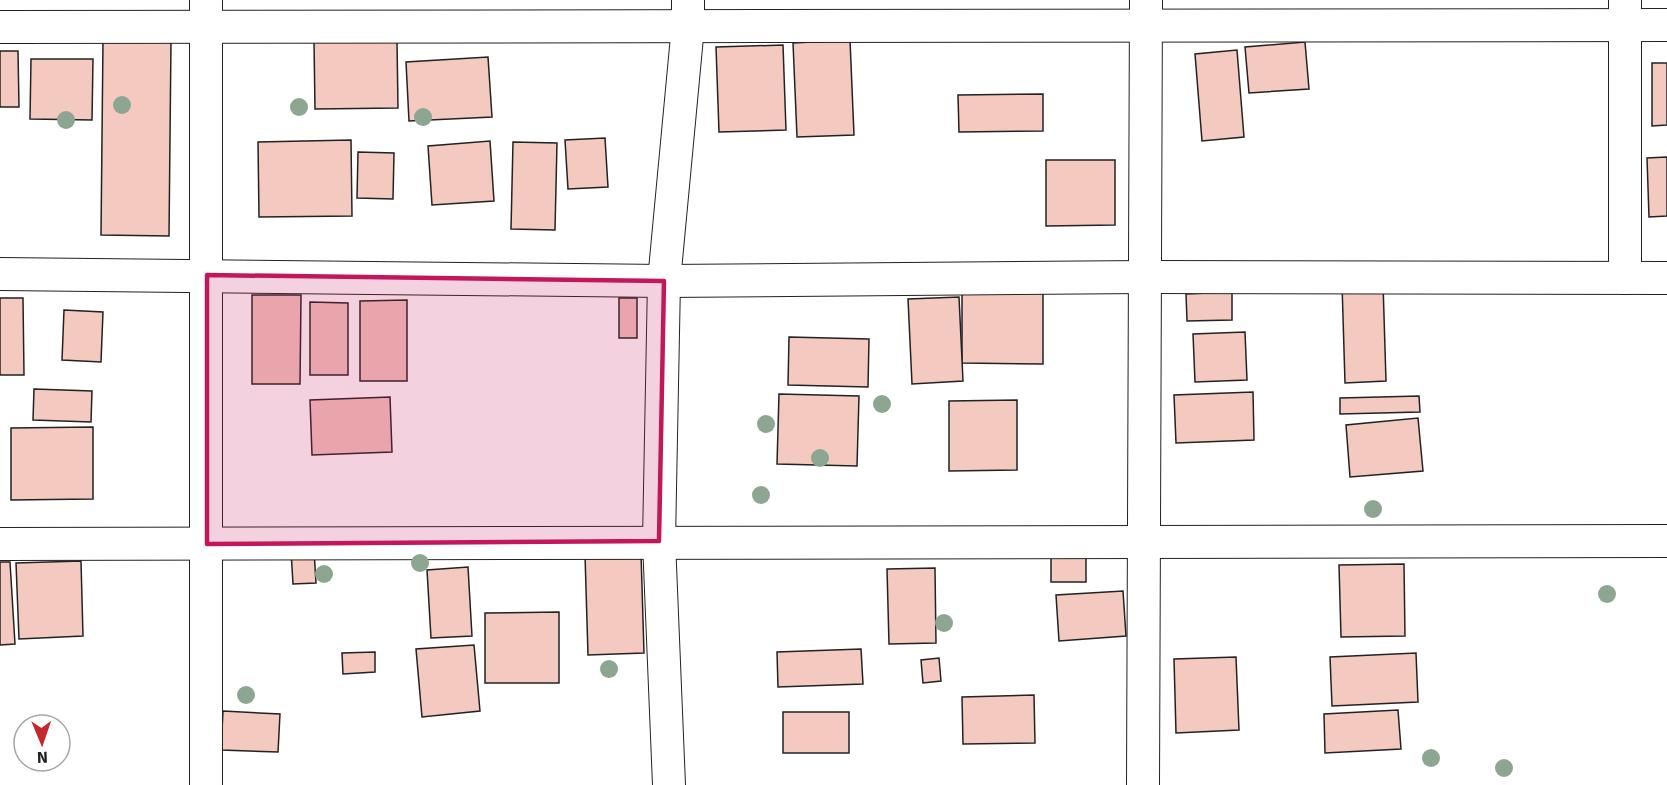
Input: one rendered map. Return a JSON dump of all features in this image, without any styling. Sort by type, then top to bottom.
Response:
[{"type":"street","points":[[1625,12],[1625,278]]},
{"type":"street","points":[[0,27],[207,13],[1625,12],[1667,25]]},
{"type":"street","points":[[206,785],[207,13]]},
{"type":"street","points":[[669,785],[659,542],[664,281],[688,13]]},
{"type":"street","points":[[1143,785],[1146,13]]},
{"type":"street","points":[[0,274],[664,281],[1145,277],[1667,278]]},
{"type":"street","points":[[0,544],[1667,541]]},
{"type":"highlighted area","points":[[207,275],[664,281],[659,541],[207,544]]},
{"type":"building","points":[[103,40],[171,41],[169,236],[101,235]]},
{"type":"building","points":[[850,40],[854,135],[797,137],[793,43]]},
{"type":"building","points":[[397,41],[398,108],[315,109],[314,42]]},
{"type":"building","points":[[1305,42],[1309,89],[1249,93],[1245,47]]},
{"type":"building","points":[[783,45],[786,130],[719,132],[716,47]]},
{"type":"building","points":[[1237,50],[1244,137],[1202,141],[1195,54]]},
{"type":"building","points":[[0,51],[18,51],[19,107],[0,107]]},
{"type":"building","points":[[488,57],[492,117],[409,121],[406,62]]},
{"type":"building","points":[[31,59],[93,59],[92,120],[30,119]]},
{"type":"building","points":[[1652,63],[1667,63],[1667,125],[1652,126]]},
{"type":"building","points":[[1043,94],[1043,131],[959,132],[958,95]]},
{"type":"building","points":[[605,138],[608,187],[568,189],[565,140]]},
{"type":"building","points":[[351,140],[352,216],[259,217],[258,142]]},
{"type":"building","points":[[490,141],[494,201],[432,205],[428,146]]},
{"type":"building","points":[[513,142],[557,143],[555,230],[511,229]]},
{"type":"building","points":[[358,152],[394,153],[393,199],[357,198]]},
{"type":"building","points":[[1667,157],[1667,216],[1649,217],[1647,158]]},
{"type":"building","points":[[1046,160],[1115,160],[1115,225],[1046,226]]},
{"type":"building","points":[[1383,283],[1386,381],[1345,383],[1342,284]]},
{"type":"building","points":[[962,289],[1043,290],[1043,364],[962,363]]},
{"type":"building","points":[[1232,292],[1232,320],[1187,321],[1186,294]]},
{"type":"building","points":[[252,295],[301,295],[300,384],[252,384]]},
{"type":"building","points":[[959,297],[963,381],[912,384],[908,299]]},
{"type":"building","points":[[0,298],[23,298],[24,375],[0,375]]},
{"type":"building","points":[[619,298],[637,298],[637,338],[619,338]]},
{"type":"building","points":[[407,300],[407,381],[360,381],[360,301]]},
{"type":"building","points":[[310,302],[348,303],[348,375],[310,375]]},
{"type":"building","points":[[64,310],[103,312],[101,362],[62,360]]},
{"type":"building","points":[[1245,332],[1247,380],[1195,382],[1193,334]]},
{"type":"building","points":[[789,337],[869,339],[868,387],[788,385]]},
{"type":"building","points":[[34,389],[92,391],[91,422],[33,420]]},
{"type":"building","points":[[1253,392],[1254,440],[1176,443],[1174,395]]},
{"type":"building","points":[[779,394],[859,396],[857,466],[777,464]]},
{"type":"building","points":[[1419,396],[1420,412],[1340,414],[1340,398]]},
{"type":"building","points":[[390,397],[392,452],[312,455],[310,400]]},
{"type":"building","points":[[1017,400],[1017,470],[949,471],[949,401]]},
{"type":"building","points":[[1418,418],[1423,471],[1350,477],[1346,425]]},
{"type":"building","points":[[93,427],[93,499],[11,500],[11,428]]},
{"type":"building","points":[[1051,545],[1086,545],[1086,582],[1051,582]]},
{"type":"building","points":[[314,550],[316,583],[293,584],[291,551]]},
{"type":"building","points":[[641,553],[644,653],[588,655],[585,555]]},
{"type":"building","points":[[81,561],[83,636],[19,639],[16,563]]},
{"type":"building","points":[[0,562],[10,562],[15,644],[0,645]]},
{"type":"building","points":[[1404,564],[1405,636],[1341,637],[1339,565]]},
{"type":"building","points":[[468,567],[472,636],[431,638],[427,570]]},
{"type":"building","points":[[935,568],[936,643],[889,644],[887,569]]},
{"type":"building","points":[[1123,591],[1126,636],[1059,641],[1056,595]]},
{"type":"building","points":[[559,612],[559,683],[485,683],[485,613]]},
{"type":"building","points":[[474,645],[480,711],[422,717],[416,649]]},
{"type":"building","points":[[861,649],[863,684],[778,687],[777,652]]},
{"type":"building","points":[[375,652],[375,672],[343,674],[342,653]]},
{"type":"building","points":[[1416,653],[1418,702],[1332,706],[1330,657]]},
{"type":"building","points":[[1236,657],[1239,730],[1176,733],[1174,659]]},
{"type":"building","points":[[939,658],[941,681],[923,683],[921,660]]},
{"type":"building","points":[[1034,695],[1035,743],[963,744],[962,697]]},
{"type":"building","points":[[1398,710],[1401,749],[1325,753],[1324,714]]},
{"type":"building","points":[[223,711],[280,714],[278,752],[221,750]]},
{"type":"building","points":[[783,712],[849,712],[849,753],[783,753]]}]
